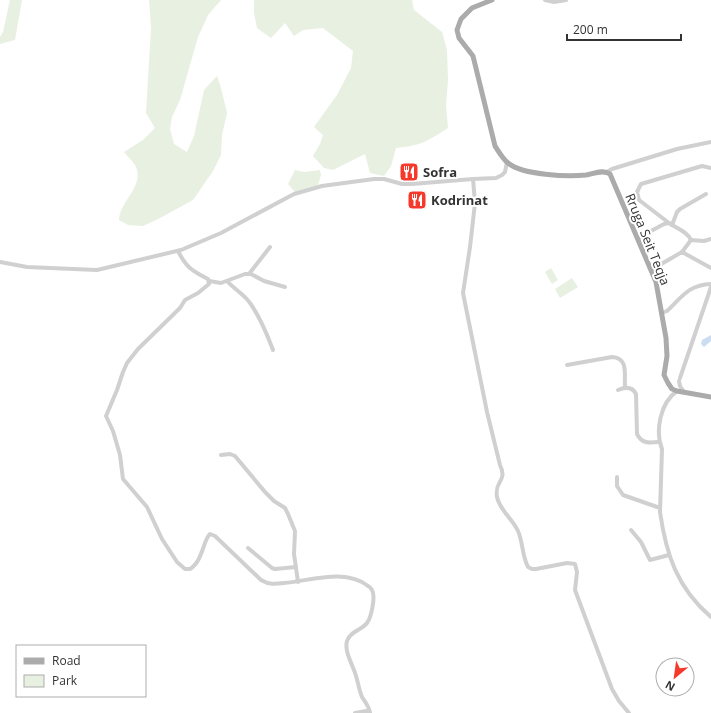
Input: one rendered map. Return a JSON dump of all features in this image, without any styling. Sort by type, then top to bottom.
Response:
[{"type":"main road","points":[[492,0],[469,11],[458,25],[457,34],[473,56],[494,140],[501,155],[507,162],[517,168],[556,175],[585,175],[607,172]]},
{"type":"main road","name":"Rruga Seit Teqja","points":[[607,172],[610,175],[656,282],[662,313],[667,356],[664,375],[672,389],[677,391]]},
{"type":"main road","points":[[677,391],[711,397]]},
{"type":"street","points":[[545,0],[554,2],[566,0]]},
{"type":"street","points":[[607,172],[612,169],[670,152],[711,142]]},
{"type":"street","points":[[0,262],[27,267],[97,270],[178,250],[221,233],[294,194],[322,186],[374,179],[384,179],[402,184],[412,184],[491,179],[499,177],[505,172],[507,162]]},
{"type":"street","points":[[691,240],[686,233],[670,224],[639,200],[637,192],[641,184],[702,166],[711,168]]},
{"type":"street","points":[[473,179],[475,203],[463,293],[487,412],[500,466],[503,472],[503,476],[498,486],[498,499],[505,514],[519,532],[528,567],[536,569],[567,562],[575,564],[577,572],[575,590],[580,606],[612,689],[619,701],[629,713]]},
{"type":"street","points":[[670,224],[680,209],[706,194]]},
{"type":"street","points":[[640,237],[664,224],[670,224]]},
{"type":"street","points":[[691,240],[704,241],[711,239]]},
{"type":"street","points":[[651,270],[682,252],[691,240]]},
{"type":"street","points":[[249,274],[270,247]]},
{"type":"street","points":[[178,250],[181,258],[190,269],[209,281],[217,283],[249,274],[264,281],[285,287]]},
{"type":"street","points":[[682,252],[711,268]]},
{"type":"street","points":[[209,281],[207,286],[198,293],[188,297],[180,308],[138,349],[123,372],[106,416],[114,431],[120,455],[123,479],[148,507],[162,539],[177,562],[185,569],[190,569],[195,565],[203,552],[207,537],[210,534],[215,536],[265,582],[271,584],[342,577],[352,578],[362,582],[372,590],[373,601],[369,620],[363,627],[350,635],[347,640],[348,653],[362,697],[367,704],[370,713]]},
{"type":"street","points":[[227,281],[250,302],[265,329],[273,350]]},
{"type":"street","points":[[662,313],[667,311],[690,289],[699,285],[711,285],[709,297],[679,380],[680,386],[684,392]]},
{"type":"street","points":[[567,365],[618,357],[624,364],[625,387]]},
{"type":"street","points":[[618,390],[625,387],[634,391],[636,394],[636,434],[639,439],[643,442],[649,443],[659,442]]},
{"type":"street","points":[[677,391],[673,394],[662,413],[659,427],[659,442],[662,449],[660,508],[664,535],[669,555],[681,582],[690,595],[711,617]]},
{"type":"street","points":[[221,454],[230,454],[235,456],[265,492],[274,501],[285,508],[294,528],[294,554],[298,582]]},
{"type":"street","points":[[617,477],[617,486],[623,495],[660,508]]},
{"type":"street","points":[[631,530],[641,542],[650,560],[669,555]]},
{"type":"street","points":[[248,548],[272,568],[296,568]]},
{"type":"street","points":[[355,713],[366,711],[370,713]]},
{"type":"green space","points":[[10,0],[22,0],[15,40],[0,44],[0,37],[3,32]]},
{"type":"green space","points":[[149,0],[221,0],[208,15],[198,37],[180,100],[172,117],[170,129],[174,144],[187,152],[194,136],[204,90],[217,76],[227,113],[222,135],[221,155],[213,171],[193,200],[143,226],[128,225],[119,220],[123,206],[135,186],[138,173],[135,165],[124,152],[143,140],[155,128],[146,113],[151,28]]},
{"type":"green space","points":[[254,0],[412,0],[414,10],[442,32],[447,50],[448,80],[446,105],[448,128],[424,142],[396,148],[391,166],[384,176],[370,173],[365,154],[333,170],[324,168],[313,156],[323,135],[314,127],[337,95],[351,68],[353,51],[323,28],[303,30],[294,36],[285,23],[271,38],[257,28],[254,13]]},
{"type":"green space","points":[[295,170],[304,172],[320,170],[321,175],[318,185],[295,192],[288,184]]},
{"type":"green space","points":[[551,268],[558,280],[552,284],[545,272]]},
{"type":"green space","points":[[572,278],[578,287],[560,298],[555,289]]},
{"type":"water","points":[[711,335],[711,341],[704,347],[701,344],[702,340]]},
{"type":"place","name":"Sofra","points":[[409,172]]},
{"type":"place","name":"Kodrinat","points":[[417,200]]}]
